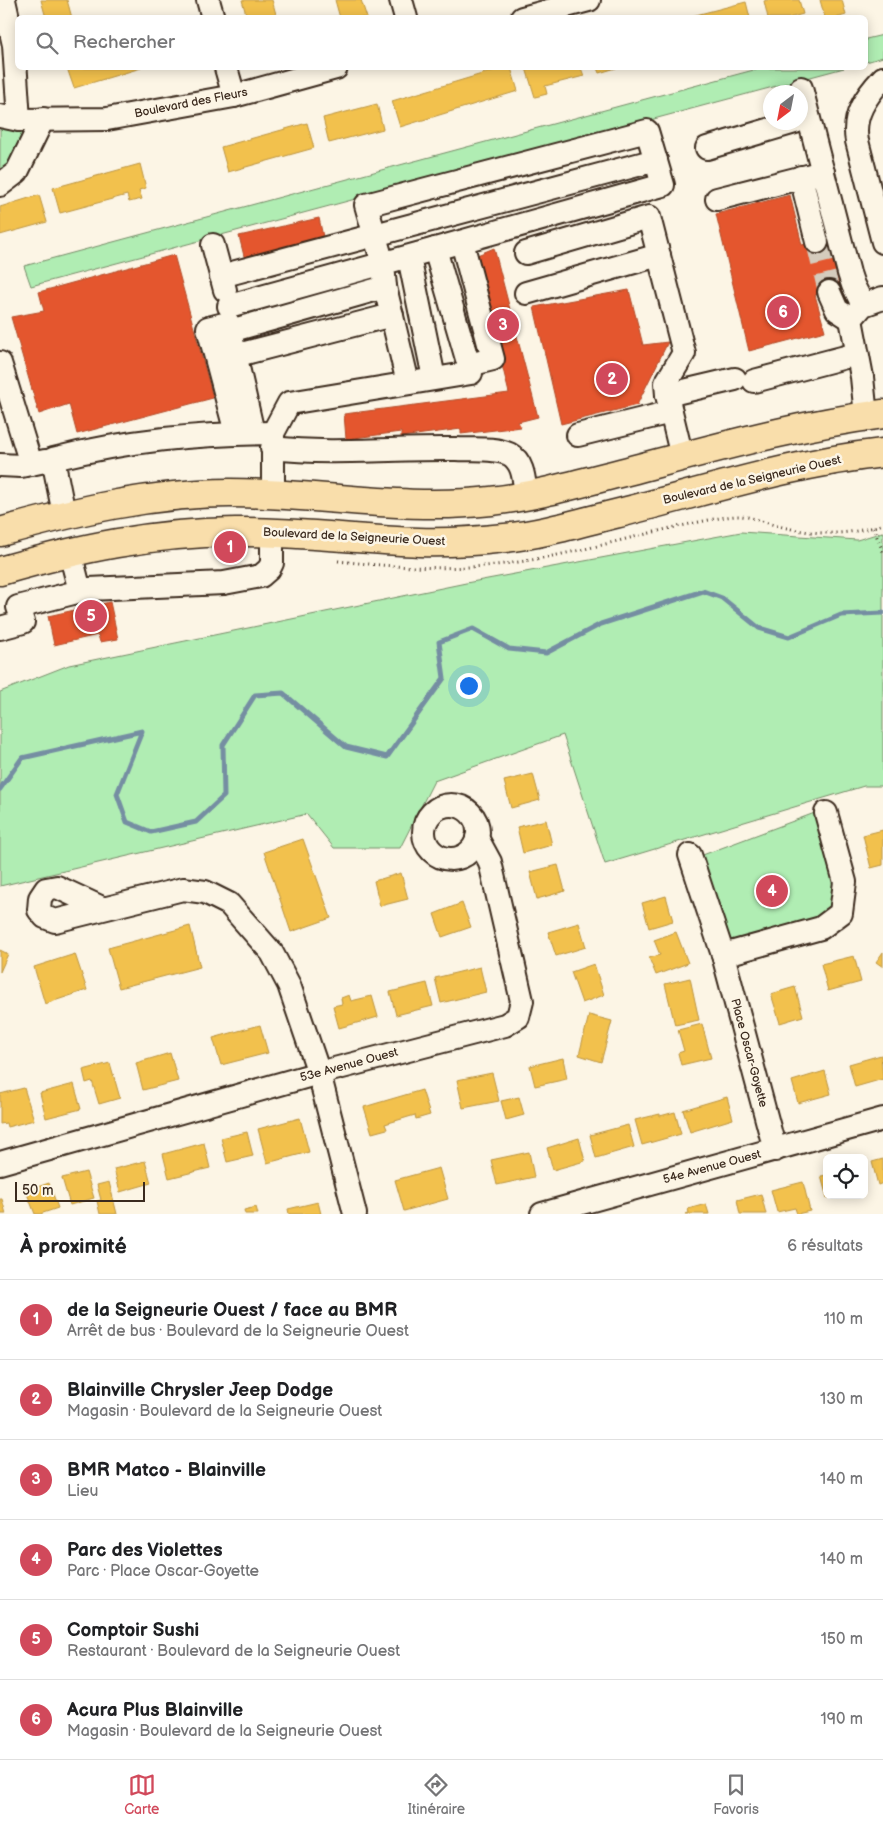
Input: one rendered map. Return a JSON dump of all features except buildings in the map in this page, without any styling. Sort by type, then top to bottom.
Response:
[{"type":"main road","points":[[0,532],[64,514],[174,495],[273,494],[387,503],[433,504],[492,501],[556,489],[770,434],[875,415]]},
{"type":"main road","name":"Boulevard de la Seigneurie Ouest","points":[[0,571],[70,552],[160,536],[272,532],[421,542],[487,540],[553,529],[807,465],[883,453]]},
{"type":"main road","points":[[682,457],[691,495]]},
{"type":"main road","points":[[272,532],[273,494]]},
{"type":"street","points":[[4,0],[14,45],[9,118]]},
{"type":"street","points":[[208,0],[212,15]]},
{"type":"street","points":[[401,0],[405,15]]},
{"type":"street","points":[[533,15],[589,0]]},
{"type":"street","points":[[227,70],[234,96]]},
{"type":"street","name":"Boulevard des Fleurs","points":[[9,118],[107,119],[234,96],[329,70]]},
{"type":"street","points":[[883,78],[865,100],[855,125],[856,141],[883,242]]},
{"type":"street","points":[[0,185],[17,172],[43,119]]},
{"type":"street","points":[[707,148],[770,130]]},
{"type":"street","points":[[806,130],[823,172],[853,285],[866,307],[857,354],[862,377],[875,415]]},
{"type":"street","points":[[258,437],[208,328],[383,264],[663,185],[647,132],[366,204],[383,264],[392,316],[408,383]]},
{"type":"street","points":[[221,276],[656,160]]},
{"type":"street","points":[[717,199],[823,172]]},
{"type":"street","points":[[478,176],[494,233]]},
{"type":"street","points":[[801,177],[817,242]]},
{"type":"street","points":[[526,253],[649,217],[684,354],[666,383],[682,457]]},
{"type":"street","points":[[462,242],[493,358],[468,365]]},
{"type":"street","points":[[213,245],[221,276],[234,356],[273,494]]},
{"type":"street","points":[[258,437],[289,402],[471,372],[435,249]]},
{"type":"street","points":[[526,293],[659,255]]},
{"type":"street","points":[[409,256],[434,378]]},
{"type":"street","points":[[229,320],[386,287]]},
{"type":"street","points":[[829,292],[837,310],[866,307]]},
{"type":"street","points":[[234,356],[392,316]]},
{"type":"street","points":[[578,435],[669,403],[744,380],[857,354]]},
{"type":"street","points":[[0,362],[31,464]]},
{"type":"street","points":[[0,465],[31,464],[95,448],[132,442],[258,437],[311,452],[400,449],[501,451],[510,455],[521,466],[526,495]]},
{"type":"street","points":[[53,459],[64,514]]},
{"type":"street","points":[[0,628],[23,622],[18,607],[80,591],[110,587],[224,583],[260,576],[270,569],[272,563],[272,532]]},
{"type":"street","points":[[70,552],[80,591]]},
{"type":"street","points":[[723,955],[821,928],[840,913],[845,882],[826,813]]},
{"type":"street","name":"53e Avenue Ouest","points":[[0,1163],[319,1073],[504,1025],[518,1017],[522,1001],[490,862],[478,838]]},
{"type":"street","name":"Place Oscar-Goyette","points":[[690,855],[723,955],[775,1150]]},
{"type":"street","points":[[102,908],[183,889],[206,892],[229,904],[272,954],[289,985],[319,1073],[355,1214]]},
{"type":"street","name":"54e Avenue Ouest","points":[[542,1214],[883,1119]]},
{"type":"path","points":[[860,531],[883,524]]},
{"type":"path","points":[[874,527],[883,552]]},
{"type":"green space","points":[[883,35],[883,57],[868,61],[868,39]]},
{"type":"green space","points":[[754,70],[837,70],[781,85],[763,85],[763,90],[31,286],[24,266]]},
{"type":"green space","points":[[0,128],[26,134],[10,164],[0,172]]},
{"type":"green space","points":[[741,532],[857,540],[883,532],[883,786],[864,786],[605,864],[563,735],[434,781],[400,848],[334,848],[307,814],[0,886],[0,692],[69,665],[466,583]]},
{"type":"green space","points":[[820,811],[840,907],[821,926],[723,954],[692,859]]},
{"type":"waterway","points":[[0,789],[22,758],[142,731],[117,794],[127,822],[151,832],[196,822],[224,796],[223,745],[255,695],[283,693],[346,747],[387,757],[444,678],[439,642],[473,629],[509,649],[546,653],[601,624],[703,591],[722,598],[759,628],[789,637],[841,615],[883,613]]},
{"type":"tunnel","points":[[817,242],[829,292]]},
{"type":"place","name":"Acura Plus Blainville","points":[[783,312]]},
{"type":"place","name":"BMR Matco - Blainville","points":[[503,325]]},
{"type":"place","name":"Blainville Chrysler Jeep Dodge","points":[[612,379]]},
{"type":"place","name":"de la Seigneurie Ouest / face au BMR","points":[[230,547]]},
{"type":"place","name":"Comptoir Sushi","points":[[91,616]]},
{"type":"place","name":"Parc des Violettes","points":[[772,891]]}]
